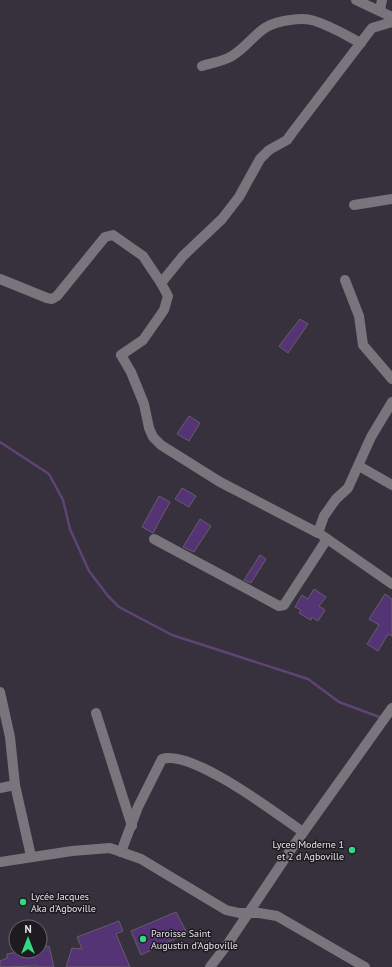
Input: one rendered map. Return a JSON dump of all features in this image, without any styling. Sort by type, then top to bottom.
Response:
[{"type":"street","points":[[356,0],[381,5],[392,17]]},
{"type":"street","points":[[202,66],[230,58],[261,30],[273,22],[301,18],[312,20],[361,43]]},
{"type":"street","points":[[161,283],[183,256],[222,219],[239,197],[260,159],[269,150],[287,140],[372,28],[392,22]]},
{"type":"street","points":[[354,205],[392,199]]},
{"type":"street","points":[[0,279],[52,299],[57,296],[108,235],[114,235],[143,256],[168,296],[164,310],[143,340],[121,355],[131,372],[144,404],[149,428],[153,437],[162,445],[220,482],[318,533],[392,584]]},
{"type":"street","points":[[345,280],[359,316],[363,345],[392,379]]},
{"type":"street","points":[[318,533],[324,516],[336,500],[345,493],[352,475],[360,466],[371,437],[392,402]]},
{"type":"street","points":[[360,466],[392,485]]},
{"type":"street","points":[[154,539],[279,606],[284,604],[327,539]]},
{"type":"street","points":[[0,692],[10,737],[15,786],[31,856]]},
{"type":"street","points":[[210,967],[227,946],[247,913],[303,832],[392,708]]},
{"type":"street","points":[[96,713],[132,826]]},
{"type":"street","points":[[122,852],[138,807],[162,759],[169,757],[177,758],[211,772],[303,832]]},
{"type":"street","points":[[0,788],[15,786]]},
{"type":"street","points":[[0,862],[31,856],[110,848],[141,859],[226,910],[277,916],[365,967]]},
{"type":"building","points":[[300,319],[308,324],[288,353],[279,346]]},
{"type":"building","points":[[189,416],[200,423],[189,441],[177,434]]},
{"type":"building","points":[[182,488],[196,496],[189,507],[175,499]]},
{"type":"building","points":[[159,496],[170,502],[153,533],[142,527]]},
{"type":"building","points":[[200,519],[211,526],[194,552],[183,547]]},
{"type":"building","points":[[260,555],[266,559],[251,583],[244,580]]},
{"type":"building","points":[[314,589],[326,597],[319,606],[325,610],[318,621],[312,617],[311,620],[307,618],[299,613],[301,610],[295,607],[302,595],[308,599]]},
{"type":"building","points":[[385,594],[392,599],[392,636],[388,634],[378,651],[367,644],[379,625],[369,619]]},
{"type":"building","points":[[176,912],[187,933],[141,955],[131,931]]},
{"type":"building","points":[[119,921],[123,931],[116,934],[130,967],[66,967],[72,948],[82,949],[77,937]]},
{"type":"building","points":[[48,946],[54,967],[0,967],[0,961],[7,958],[8,954],[8,959],[48,959]]},
{"type":"waterway","points":[[0,442],[49,474],[63,500],[70,529],[89,571],[108,596],[119,607],[172,635],[308,679],[339,702],[382,718]]},
{"type":"place","name":"Lycee Moderne 1 et 2 d Agboville","points":[[352,850]]},
{"type":"place","name":"Lycée Jacques Aka d'Agboville","points":[[23,902]]},
{"type":"place","name":"Paroisse Saint Augustin d'Agboville","points":[[143,939]]}]
